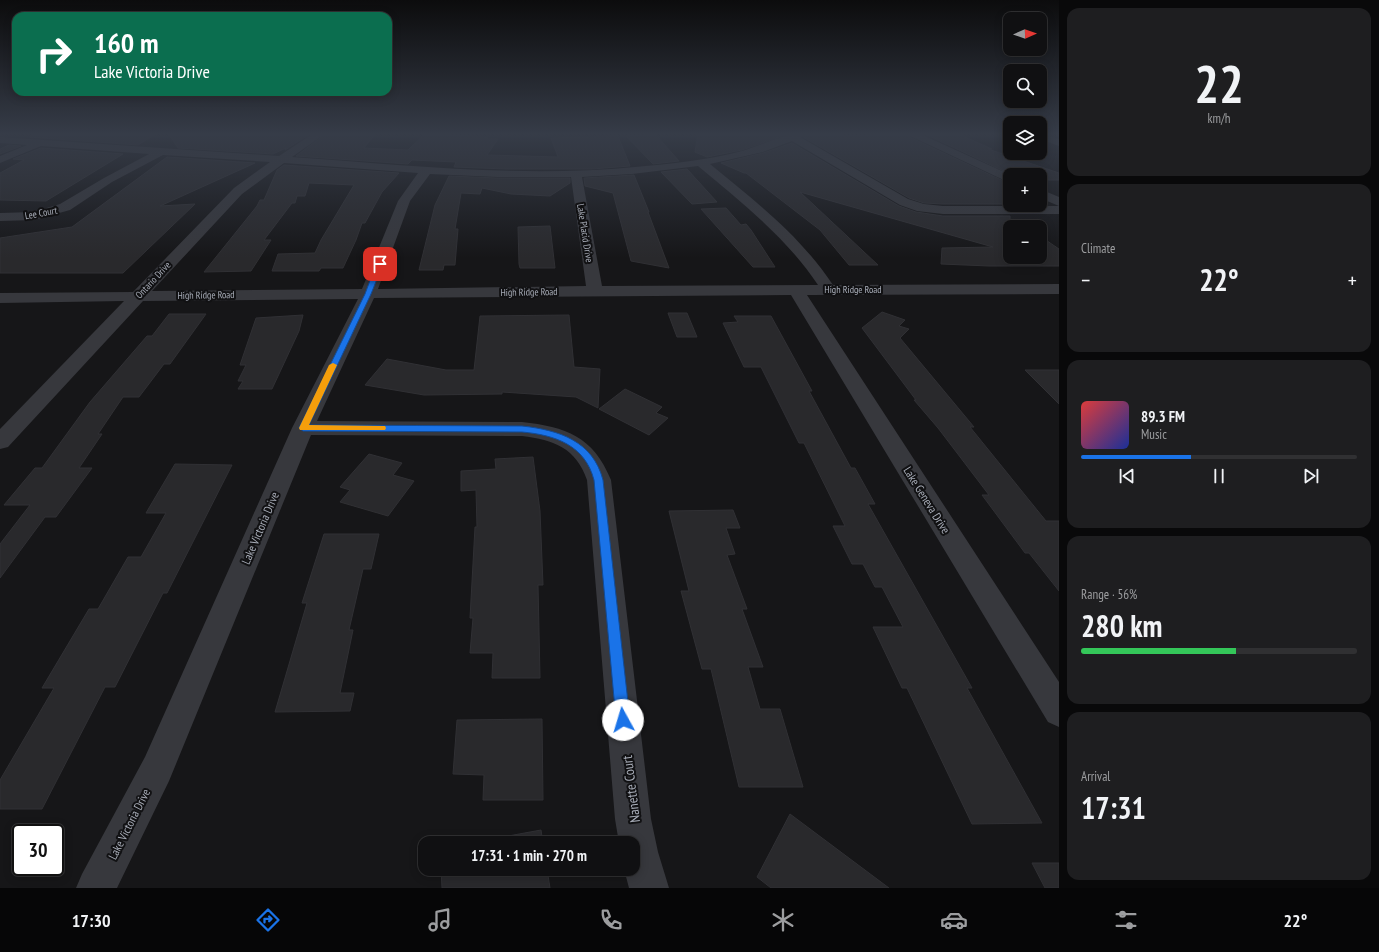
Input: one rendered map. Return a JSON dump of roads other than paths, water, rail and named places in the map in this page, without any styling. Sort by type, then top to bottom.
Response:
[{"type":"street","name":"Lee Court","points":[[0,217],[34,216],[65,207],[118,174]]},
{"type":"street","name":"Ontario Drive","points":[[2,439],[238,192],[261,174]]},
{"type":"street","name":"Lake Victoria Drive","points":[[96,888],[156,769],[303,428],[368,294],[406,197],[423,174]]},
{"type":"street","points":[[495,174],[544,174]]},
{"type":"street","name":"Lake Placid Drive","points":[[576,174],[594,291]]},
{"type":"street","points":[[715,174],[777,226],[814,268],[828,290]]},
{"type":"street","points":[[860,174],[904,202],[922,208],[944,210],[1059,210]]},
{"type":"street","points":[[1047,196],[1059,202]]},
{"type":"street","name":"High Ridge Road","points":[[0,298],[794,289],[1059,289]]},
{"type":"street","name":"Lake Geneva Drive","points":[[794,289],[1059,711]]},
{"type":"street","name":"Nanette Court","points":[[303,428],[522,429],[555,435],[577,446],[588,456],[595,468],[598,480],[633,819],[639,852],[649,888]]}]
